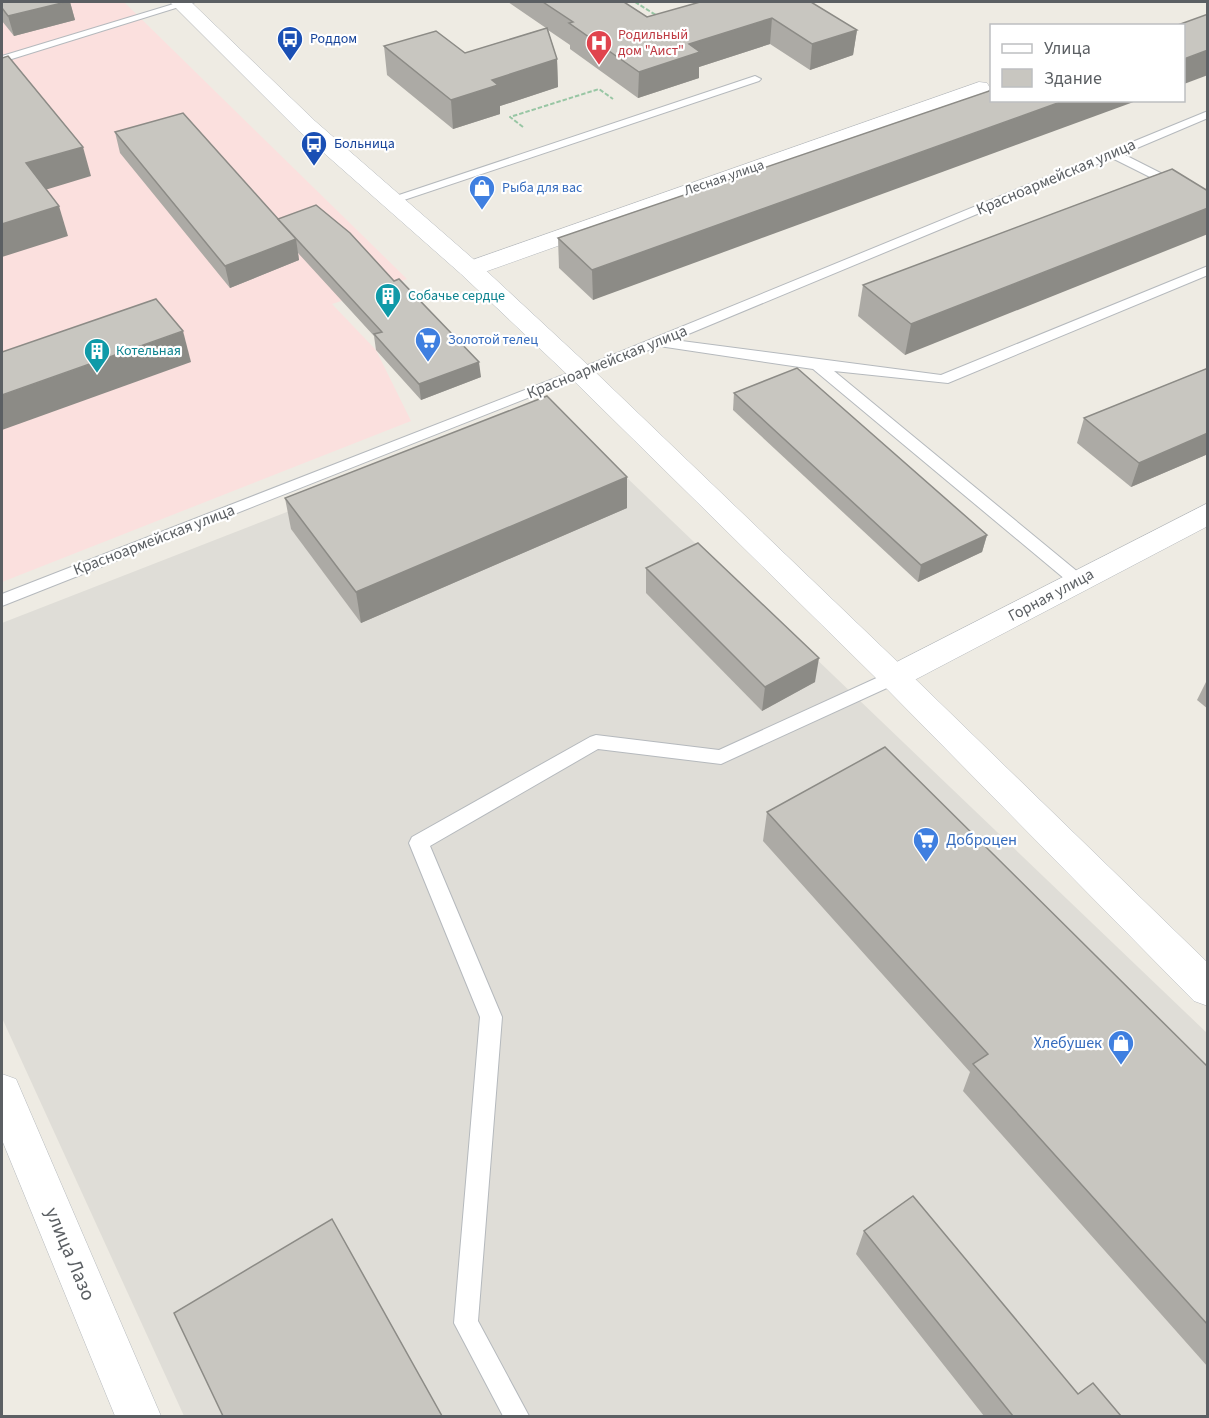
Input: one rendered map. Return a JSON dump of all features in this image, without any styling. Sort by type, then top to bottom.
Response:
[{"type":"street","points":[[184,2],[307,126],[471,270],[581,373],[894,677],[1208,989]]},
{"type":"street","name":"Лесная улица","points":[[471,270],[979,88]]},
{"type":"street","name":"Горная улица","points":[[894,677],[1208,513]]},
{"type":"street","name":"улица Лазо","points":[[2,1092],[138,1416]]},
{"type":"lane","points":[[2,59],[184,2]]},
{"type":"lane","points":[[390,200],[755,79]]},
{"type":"lane","name":"Красноармейская улица","points":[[2,600],[581,373],[1208,114]]},
{"type":"lane","points":[[1112,153],[1208,202]]},
{"type":"lane","points":[[659,341],[943,380],[1208,270]]},
{"type":"lane","points":[[817,364],[1078,581]]},
{"type":"lane","points":[[516,1416],[466,1323],[491,1017],[419,843],[596,742],[721,757],[894,677]]},
{"type":"path","points":[[635,2],[665,21]]},
{"type":"path","points":[[549,148],[510,117],[599,89],[640,117]]},
{"type":"shaded area","points":[[2,2],[124,2],[407,279],[332,304],[376,350],[411,421],[2,582]]},
{"type":"shaded area","points":[[554,408],[1207,1033],[1207,1416],[184,1416],[2,1018],[2,623]]},
{"type":"building","points":[[2,2],[66,2],[8,16],[2,8]]},
{"type":"building","points":[[543,2],[624,2],[647,17],[700,2],[811,2],[857,30],[812,44],[772,18],[689,44],[700,52],[639,72]]},
{"type":"building","points":[[1208,14],[1208,50],[1185,59],[1185,24],[1180,24]]},
{"type":"building","points":[[547,28],[557,59],[492,80],[498,85],[451,100],[384,46],[436,31],[465,53]]},
{"type":"building","points":[[8,56],[83,147],[26,163],[59,206],[2,224],[2,58]]},
{"type":"building","points":[[990,91],[990,102],[1060,102],[592,270],[558,238]]},
{"type":"building","points":[[183,113],[296,239],[225,266],[115,132]]},
{"type":"building","points":[[1172,169],[1208,191],[1208,208],[911,324],[863,285]]},
{"type":"building","points":[[316,205],[350,233],[394,281],[399,279],[479,362],[419,384],[374,334],[382,332],[278,219]]},
{"type":"building","points":[[156,299],[183,331],[2,395],[2,352]]},
{"type":"building","points":[[797,368],[987,535],[921,565],[734,393]]},
{"type":"building","points":[[1208,368],[1208,433],[1139,463],[1084,418]]},
{"type":"building","points":[[547,396],[627,477],[356,592],[285,498]]},
{"type":"building","points":[[698,543],[819,658],[765,687],[646,568]]},
{"type":"building","points":[[885,747],[1208,1067],[1208,1325],[973,1064],[988,1054],[767,812]]},
{"type":"building","points":[[913,1196],[1078,1394],[1093,1383],[1121,1416],[1013,1416],[864,1231]]},
{"type":"building","points":[[332,1219],[442,1416],[223,1416],[174,1313]]},
{"type":"place","name":"Роддом","points":[[290,62]]},
{"type":"place","name":"Родильный дом \"Аист\"","points":[[599,66]]},
{"type":"place","name":"Больница","points":[[314,167]]},
{"type":"place","name":"Рыба для вас","points":[[482,211]]},
{"type":"place","name":"Собачье сердце","points":[[388,319]]},
{"type":"place","name":"Золотой телец","points":[[428,363]]},
{"type":"place","name":"Котельная","points":[[97,374]]},
{"type":"place","name":"Доброцен","points":[[926,863]]},
{"type":"place","name":"Хлебушек","points":[[1121,1066]]}]
